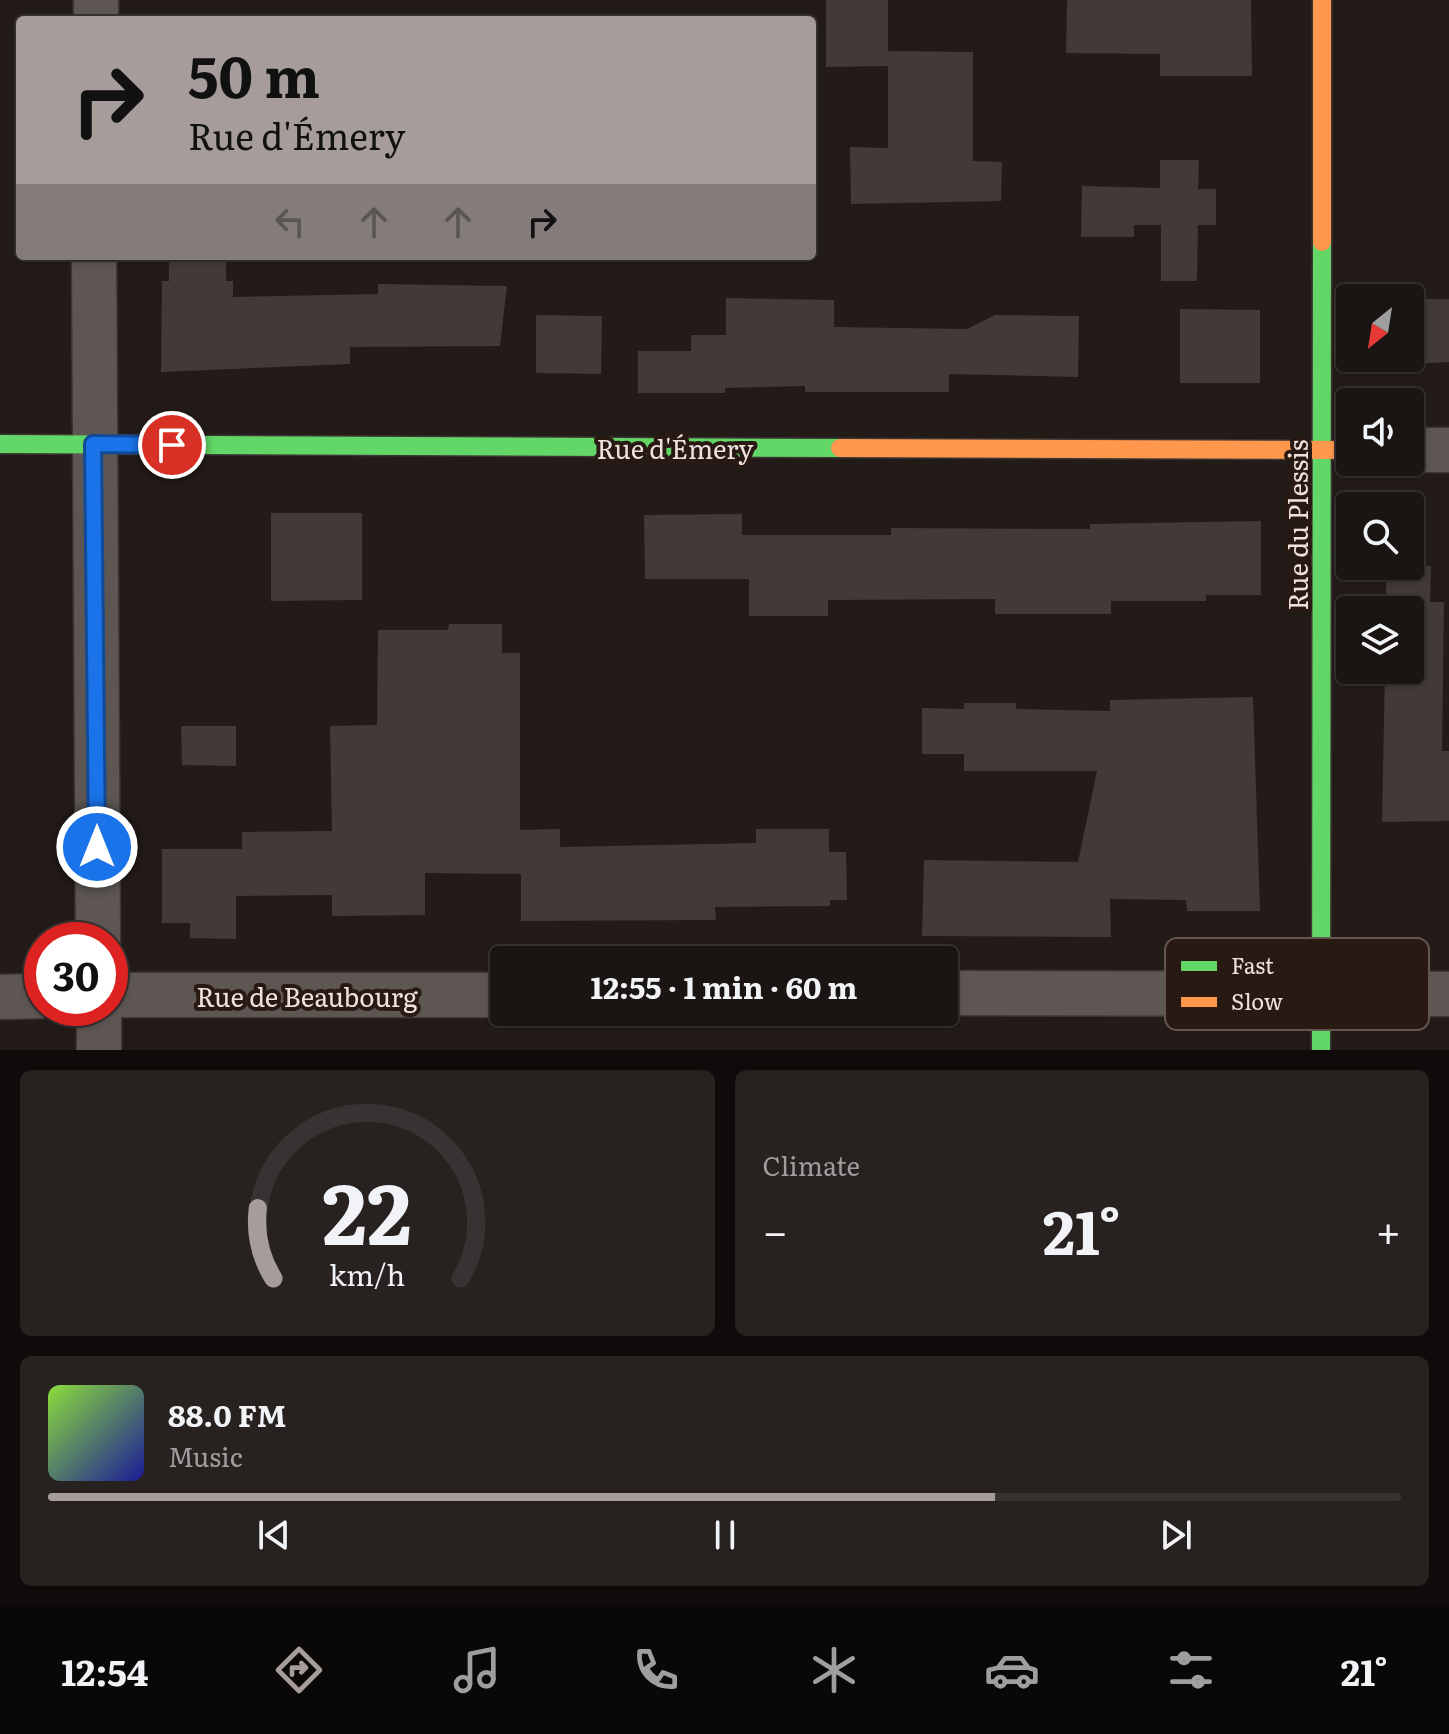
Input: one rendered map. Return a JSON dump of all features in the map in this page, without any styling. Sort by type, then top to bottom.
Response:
[{"type":"street","name":"Rue du Plessis","points":[[1320,938],[1322,0]]},
{"type":"street","points":[[94,260],[98,922]]},
{"type":"street","name":"Rue d'Émery","points":[[0,444],[1336,450]]},
{"type":"street","points":[[1424,450],[1449,450]]},
{"type":"street","points":[[958,993],[1165,993]]},
{"type":"street","points":[[1429,994],[1449,994]]},
{"type":"street","name":"Rue de Beaubourg","points":[[128,995],[490,995]]},
{"type":"street","points":[[0,997],[24,996]]},
{"type":"street","points":[[99,1026],[99,1050]]},
{"type":"street","name":"Rue du Plessis","points":[[1321,1030],[1321,1050]]},
{"type":"building","points":[[826,0],[888,0],[888,66],[826,67]]},
{"type":"building","points":[[1067,0],[1251,0],[1252,76],[1160,76],[1160,54],[1066,53]]},
{"type":"building","points":[[888,51],[973,52],[973,161],[1002,162],[1001,201],[851,204],[850,147],[888,148]]},
{"type":"building","points":[[1160,160],[1199,160],[1198,189],[1216,189],[1216,225],[1198,225],[1197,281],[1161,281],[1161,225],[1134,225],[1134,237],[1081,237],[1082,186],[1160,188]]},
{"type":"building","points":[[169,260],[226,260],[226,281],[233,281],[233,297],[378,294],[378,284],[507,286],[500,346],[350,347],[350,364],[161,372],[162,281],[169,281]]},
{"type":"building","points":[[726,298],[834,300],[834,327],[967,329],[995,315],[1079,316],[1078,377],[949,374],[949,392],[805,392],[805,386],[725,388],[725,393],[638,393],[638,351],[691,351],[691,335],[726,335]]},
{"type":"building","points":[[1424,299],[1449,299],[1449,362],[1424,363]]},
{"type":"building","points":[[1180,309],[1260,310],[1260,383],[1180,383]]},
{"type":"building","points":[[536,315],[602,316],[601,374],[536,373]]},
{"type":"building","points":[[271,513],[362,513],[362,600],[271,601]]},
{"type":"building","points":[[742,514],[742,535],[891,535],[891,528],[1090,529],[1090,524],[1261,521],[1261,595],[1206,595],[1206,601],[1111,601],[1111,614],[995,614],[995,599],[828,600],[828,616],[749,616],[749,579],[645,579],[644,515]]},
{"type":"building","points":[[1424,566],[1431,566],[1430,602],[1444,602],[1442,751],[1449,751],[1449,821],[1382,822],[1385,684],[1424,684],[1424,596],[1386,596],[1386,580],[1424,580]]},
{"type":"building","points":[[449,624],[502,624],[502,653],[520,653],[520,830],[560,829],[560,847],[756,843],[756,829],[829,829],[829,852],[846,852],[847,900],[830,900],[830,906],[715,907],[716,920],[521,921],[521,874],[425,873],[425,915],[332,916],[332,895],[236,896],[236,939],[190,938],[190,923],[162,923],[162,849],[242,849],[242,832],[332,831],[330,726],[377,725],[378,630],[448,630]]},
{"type":"building","points":[[1253,697],[1260,911],[1187,911],[1186,900],[1110,899],[1111,937],[922,936],[924,860],[1078,862],[1097,771],[964,771],[964,754],[922,754],[922,708],[964,709],[964,703],[1016,703],[1016,709],[1110,711],[1110,700]]},
{"type":"building","points":[[181,726],[236,726],[236,766],[182,765]]},
{"type":"traffic: fast","points":[[1321,938],[1322,242]]},
{"type":"traffic: fast","points":[[0,444],[840,448]]},
{"type":"traffic: fast","points":[[1321,1030],[1321,1050]]},
{"type":"traffic: slow","points":[[1322,0],[1322,242]]},
{"type":"traffic: slow","points":[[840,448],[1336,450]]},
{"type":"route","points":[[97,847],[93,444],[172,445]]}]
